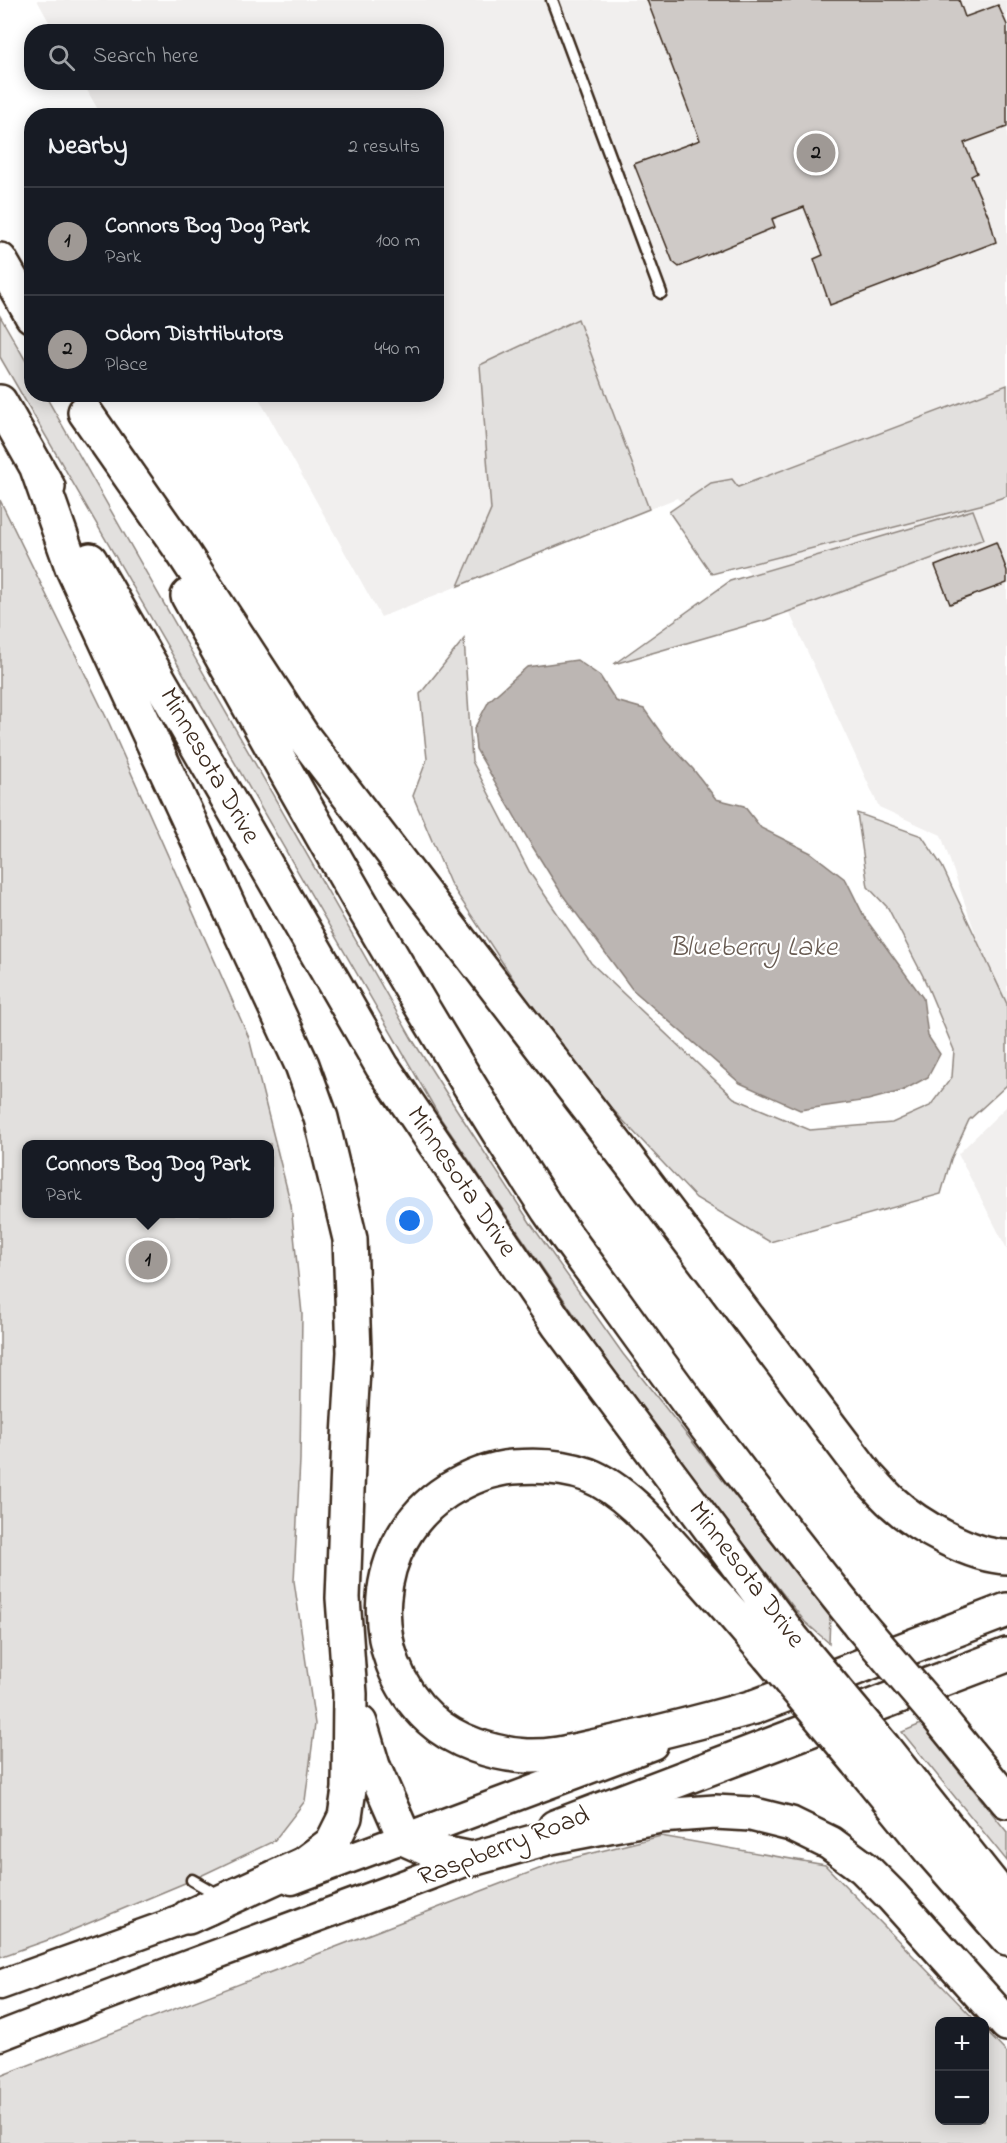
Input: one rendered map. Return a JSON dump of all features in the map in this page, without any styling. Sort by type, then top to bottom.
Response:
[{"type":"main road","points":[[0,260],[24,302]]},
{"type":"main road","name":"Minnesota Drive","points":[[0,402],[382,1066],[781,1647],[871,1755],[1007,1903]]},
{"type":"main road","points":[[80,403],[186,558],[302,735],[869,1478],[892,1502],[917,1521],[970,1548],[1007,1557]]},
{"type":"main road","points":[[80,403],[321,834],[450,1052],[550,1212],[706,1428],[860,1625],[942,1720],[1007,1801]]},
{"type":"main road","points":[[37,468],[72,567],[302,1065],[321,1118],[350,1239],[354,1352],[343,1598],[350,1694],[349,1789],[345,1817],[332,1843],[304,1864],[188,1917]]},
{"type":"main road","points":[[754,1707],[621,1742],[564,1754],[528,1756],[471,1744],[451,1734],[430,1719],[412,1697],[397,1672],[387,1648],[382,1622],[382,1598],[394,1554],[404,1535],[422,1512],[439,1496],[454,1487],[479,1474],[503,1468],[556,1467],[588,1475],[612,1488],[781,1647]]},
{"type":"main road","name":"Raspberry Road","points":[[0,1985],[405,1839],[1007,1610]]},
{"type":"main road","name":"Raspberry Road","points":[[0,2036],[1007,1655]]},
{"type":"main road","points":[[350,1694],[373,1766],[405,1839],[432,1851],[472,1859],[551,1837],[660,1816],[715,1812],[742,1814],[791,1824],[830,1844],[864,1868],[1007,2024]]},
{"type":"main road","points":[[968,1753],[1007,1785]]},
{"type":"main road","points":[[871,1755],[930,1850],[1007,1938]]},
{"type":"lane","points":[[552,0],[661,293]]},
{"type":"lane","points":[[192,1880],[226,1900]]},
{"type":"shaded area","points":[[37,0],[1007,0],[1007,1024],[941,835],[879,807],[790,614],[677,498],[381,617],[261,402],[444,402],[444,108],[97,108],[87,90],[444,90],[444,24],[50,24]]},
{"type":"shaded area","points":[[0,316],[24,358],[24,398],[0,357]]},
{"type":"shaded area","points":[[578,319],[649,509],[458,586],[491,510],[480,365]]},
{"type":"shaded area","points":[[1007,385],[1007,496],[712,574],[669,512],[711,483],[732,479],[738,487]]},
{"type":"shaded area","points":[[26,402],[49,402],[412,1039],[457,1110],[531,1224],[623,1354],[830,1616],[829,1643],[805,1622],[640,1411],[441,1119]]},
{"type":"shaded area","points":[[0,500],[109,723],[249,1038],[291,1205],[302,1314],[300,1460],[294,1581],[315,1724],[305,1801],[274,1841],[192,1880],[51,1939],[0,1957]]},
{"type":"shaded area","points":[[973,510],[984,539],[766,620],[614,664],[730,581]]},
{"type":"shaded area","points":[[464,639],[472,761],[530,873],[591,963],[734,1098],[810,1130],[892,1123],[930,1106],[952,1077],[954,1050],[923,976],[888,908],[868,887],[857,813],[922,836],[942,866],[1007,1004],[1007,1085],[969,1120],[951,1159],[941,1194],[770,1242],[696,1198],[568,1062],[450,883],[413,796],[427,759],[420,694]]},
{"type":"shaded area","points":[[1007,1106],[1007,1249],[958,1154]]},
{"type":"shaded area","points":[[921,1724],[1007,1832],[1007,1861],[902,1732]]},
{"type":"shaded area","points":[[661,1836],[825,1865],[972,2017],[935,2017],[935,2125],[989,2125],[989,2034],[1007,2053],[1007,2143],[0,2143],[0,2076],[557,1862]]},
{"type":"water","name":"Blueberry Lake","points":[[577,660],[600,676],[616,701],[644,709],[666,740],[693,769],[716,799],[744,806],[761,828],[811,853],[846,880],[865,918],[923,998],[928,1036],[940,1054],[928,1077],[902,1091],[868,1100],[800,1110],[740,1083],[632,989],[562,894],[476,749],[474,729],[489,701],[527,667]]},
{"type":"building","points":[[647,0],[959,0],[965,17],[998,5],[1007,25],[1007,127],[964,143],[977,173],[971,176],[990,220],[996,242],[830,305],[814,259],[823,255],[804,207],[772,219],[775,227],[679,267],[673,262],[634,164],[700,140]]},
{"type":"building","points":[[996,542],[1007,571],[1007,583],[950,604],[935,566]]},
{"type":"place","name":"Odom Distrtibutors","points":[[816,153]]},
{"type":"place","name":"Connors Bog Dog Park","points":[[148,1260]]}]
